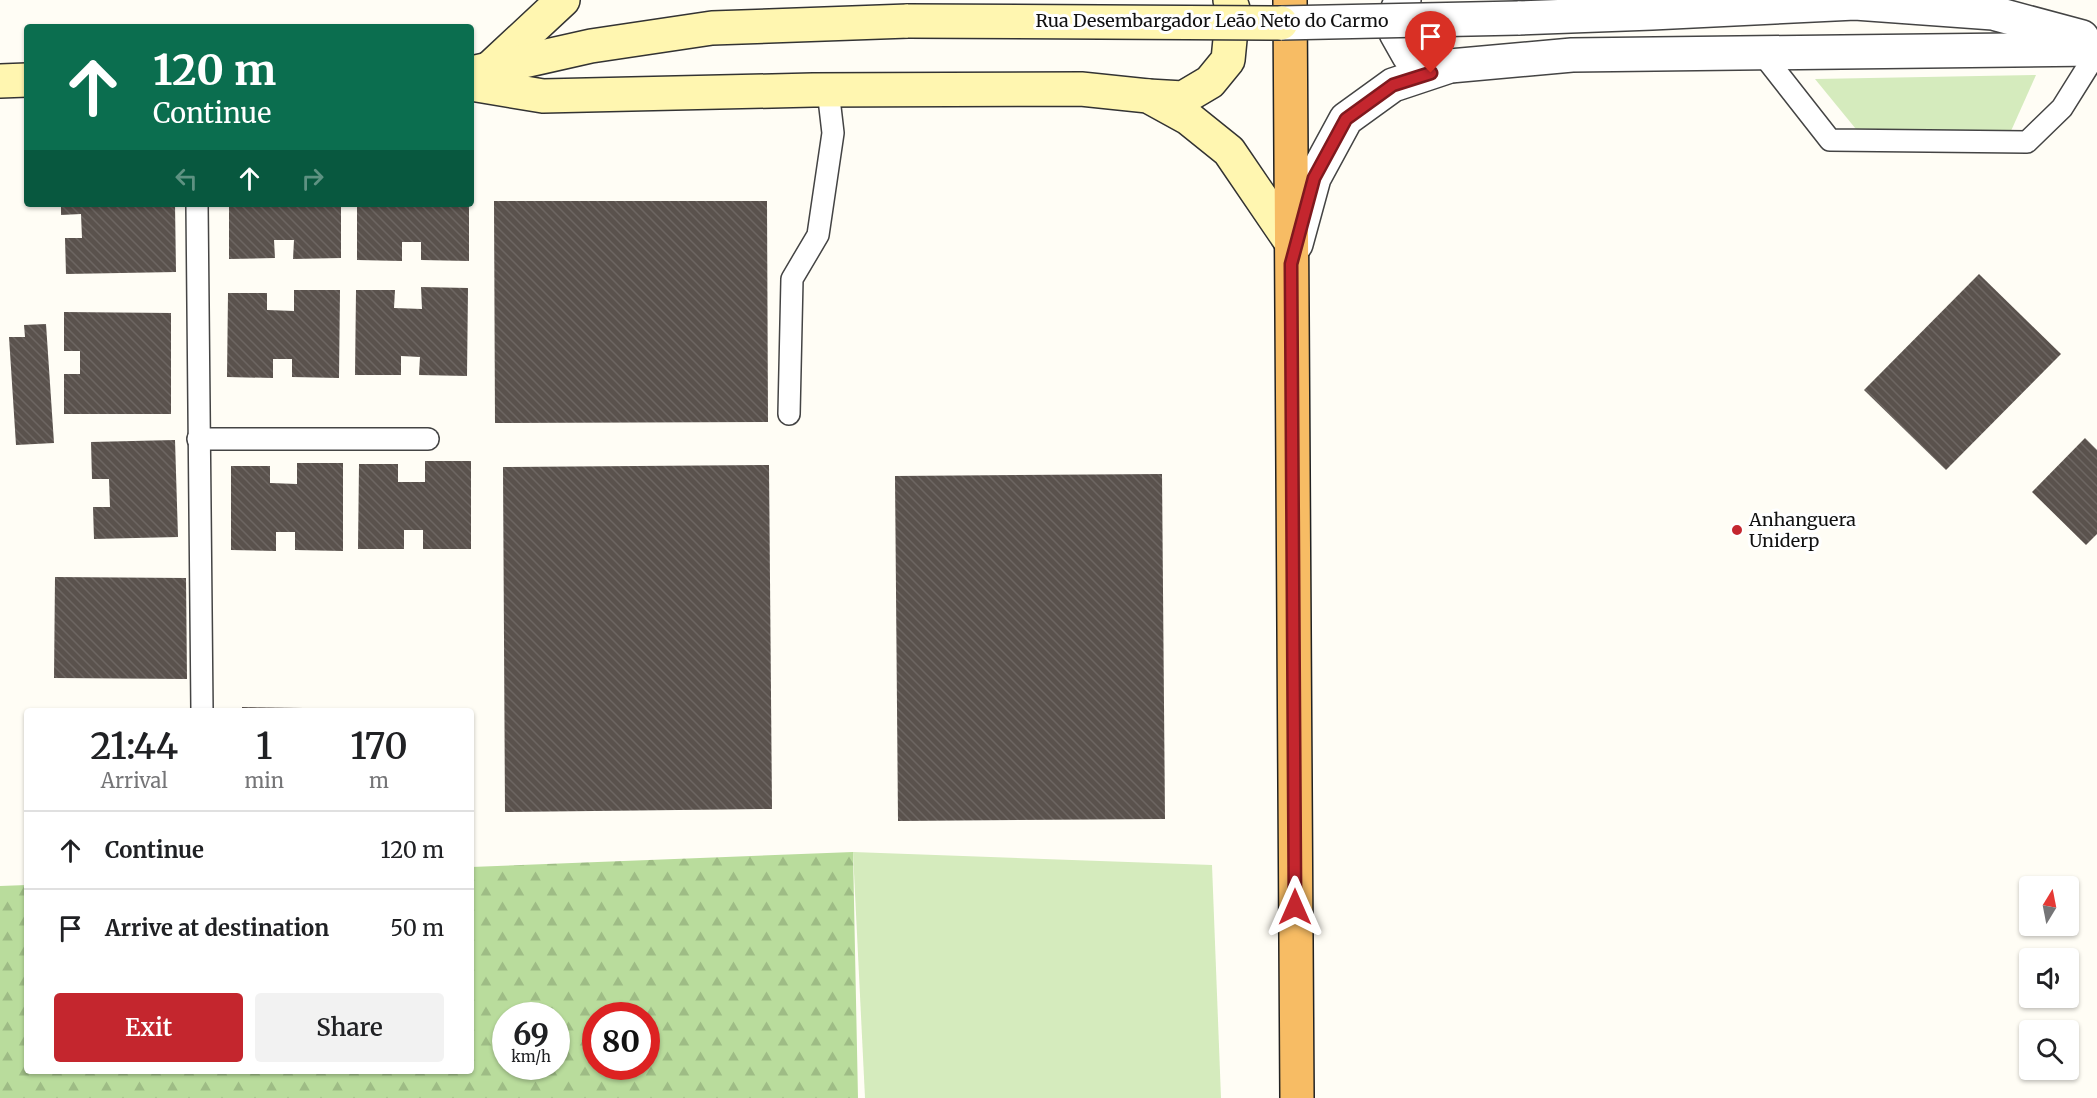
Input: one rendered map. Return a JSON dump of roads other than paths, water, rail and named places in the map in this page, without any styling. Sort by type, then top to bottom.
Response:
[{"type":"highway","points":[[1285,12],[1291,253],[1297,1098]]},
{"type":"main road","points":[[477,75],[563,0]]},
{"type":"main road","points":[[477,75],[543,96],[828,90],[1081,89],[1183,98],[1210,82],[1228,60],[1233,9],[1230,0]]},
{"type":"main road","name":"Rua Desembargador Leão Neto do Carmo","points":[[477,75],[591,46],[712,27],[1285,12]]},
{"type":"main road","points":[[0,81],[24,80]]},
{"type":"main road","points":[[1148,96],[1188,118],[1229,151],[1291,253]]},
{"type":"street","points":[[1404,0],[1398,8],[1395,33],[1409,56],[1450,66]]},
{"type":"street","points":[[2012,0],[2058,31]]},
{"type":"street","name":"Rua Desembargador Leão Neto do Carmo","points":[[1285,12],[1518,18],[1652,14],[1855,3],[1993,13],[2097,40]]},
{"type":"street","points":[[1291,253],[1314,178],[1346,119],[1393,85],[1450,66],[1572,55],[2097,51]]},
{"type":"lane","points":[[1761,52],[1830,140],[2027,142],[2062,108],[2097,51]]},
{"type":"lane","points":[[789,414],[792,279],[818,235],[833,133],[828,90]]},
{"type":"lane","points":[[197,207],[202,708]]},
{"type":"lane","points":[[198,439],[428,439]]},
{"type":"place","name":"Anhanguera Uniderp","points":[[1737,530]]}]
